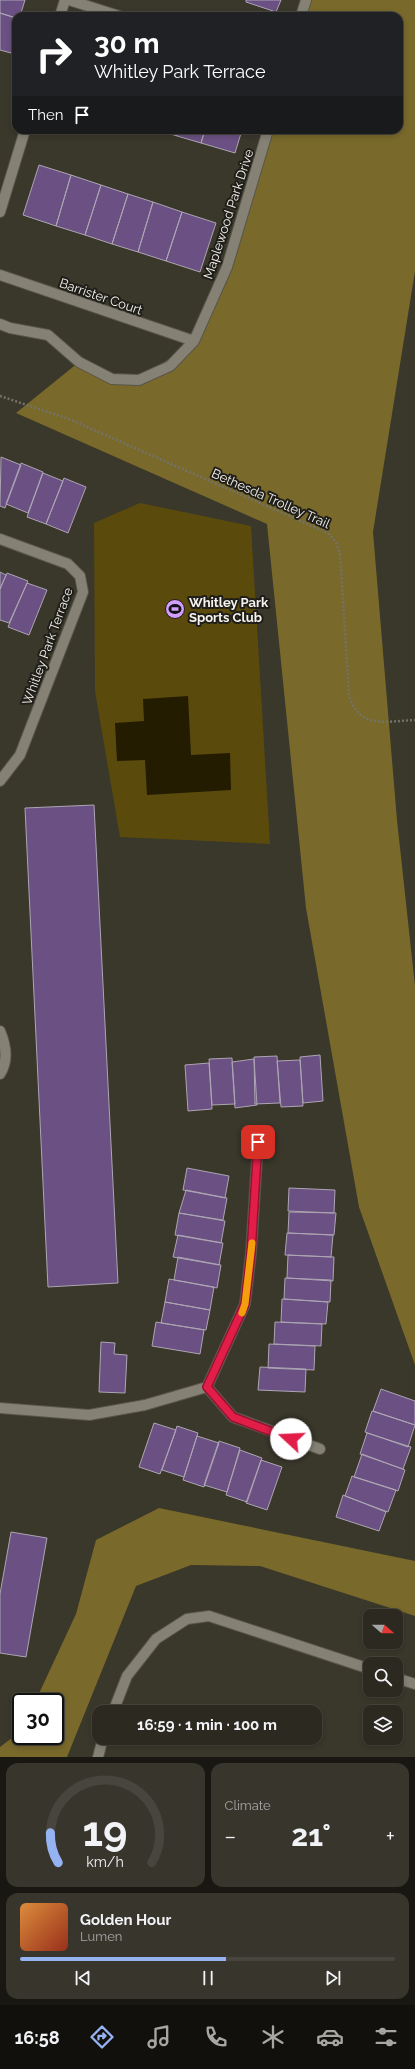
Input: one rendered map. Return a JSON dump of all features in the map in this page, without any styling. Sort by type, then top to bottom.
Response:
[{"type":"street","points":[[61,12],[65,0]]},
{"type":"street","points":[[69,0],[106,12]]},
{"type":"street","points":[[302,12],[306,0]]},
{"type":"street","points":[[0,212],[25,134]]},
{"type":"street","name":"Maplewood Park Drive","points":[[0,324],[10,328],[48,335],[80,362],[112,379],[139,380],[170,366],[194,341],[227,267],[267,134]]},
{"type":"street","name":"Barrister Court","points":[[0,275],[194,341]]},
{"type":"street","name":"Whitley Park Terrace","points":[[0,539],[68,564],[80,576],[83,592],[20,755],[0,781]]},
{"type":"street","points":[[0,1031],[5,1043],[6,1056],[0,1074]]},
{"type":"street","points":[[0,1408],[89,1415],[145,1405],[207,1387],[245,1304],[251,1253],[258,1142]]},
{"type":"street","points":[[207,1387],[233,1417],[320,1449]]},
{"type":"street","points":[[115,1705],[127,1676],[156,1639],[186,1619],[209,1616],[363,1667]]},
{"type":"street","points":[[403,1680],[415,1684]]},
{"type":"street","points":[[98,1757],[102,1745]]},
{"type":"path","name":"Bethesda Trolley Trail","points":[[0,396],[69,419],[328,532],[336,542],[340,553],[349,695],[357,714],[366,720],[415,720]]},
{"type":"shaded area","points":[[306,0],[415,0],[415,271],[373,532],[397,820],[415,986],[415,1365],[359,1207],[306,908],[267,524],[16,413],[79,362],[112,379],[139,380],[194,341],[227,267],[267,134],[403,134],[403,12],[302,12]]},
{"type":"shaded area","name":"Whitley Park Sports Club","points":[[140,503],[251,526],[270,844],[120,837],[95,691],[94,523]]},
{"type":"shaded area","points":[[188,696],[191,755],[230,753],[231,790],[147,795],[145,760],[117,761],[115,723],[144,721],[143,699]]},
{"type":"shaded area","points":[[159,1508],[415,1561],[415,1616],[403,1612],[403,1609],[393,1609],[260,1566],[191,1565],[136,1586],[67,1757],[0,1757],[0,1747],[12,1738],[12,1745],[64,1745],[64,1693],[39,1693],[76,1614],[96,1540]]},
{"type":"building","points":[[0,0],[25,0],[21,12],[12,12],[12,17],[0,13]]},
{"type":"building","points":[[246,0],[281,0],[276,12],[246,2]]},
{"type":"building","points":[[0,13],[12,17],[12,50],[11,53],[0,50]]},
{"type":"building","points":[[177,134],[204,134],[201,143],[177,136]]},
{"type":"building","points":[[204,134],[241,134],[235,153],[201,143]]},
{"type":"building","points":[[39,165],[71,175],[56,226],[23,215]]},
{"type":"building","points":[[71,175],[101,185],[85,235],[56,226]]},
{"type":"building","points":[[101,185],[128,194],[112,244],[85,235]]},
{"type":"building","points":[[128,194],[153,202],[138,252],[112,244]]},
{"type":"building","points":[[153,202],[182,212],[166,261],[138,252]]},
{"type":"building","points":[[182,212],[216,223],[200,272],[166,261]]},
{"type":"building","points":[[1,457],[21,465],[5,508],[0,506]]},
{"type":"building","points":[[21,463],[43,472],[28,513],[6,504]]},
{"type":"building","points":[[43,473],[63,481],[46,524],[27,517]]},
{"type":"building","points":[[64,478],[86,487],[68,533],[46,524]]},
{"type":"building","points":[[0,572],[6,575],[0,589]]},
{"type":"building","points":[[7,573],[28,581],[9,623],[0,620],[0,589]]},
{"type":"building","points":[[27,583],[47,590],[29,635],[8,627]]},
{"type":"building","points":[[94,805],[118,1283],[48,1287],[25,808]]},
{"type":"building","points":[[320,1055],[323,1101],[303,1103],[300,1057]]},
{"type":"building","points":[[277,1056],[280,1103],[255,1104],[254,1057]]},
{"type":"building","points":[[232,1058],[235,1104],[212,1105],[209,1059]]},
{"type":"building","points":[[254,1059],[257,1105],[235,1108],[232,1062]]},
{"type":"building","points":[[300,1060],[303,1106],[281,1107],[277,1061]]},
{"type":"building","points":[[209,1063],[212,1109],[188,1111],[185,1065]]},
{"type":"building","points":[[187,1168],[229,1176],[225,1198],[183,1190]]},
{"type":"building","points":[[289,1188],[335,1190],[334,1213],[288,1211]]},
{"type":"building","points":[[186,1190],[227,1198],[223,1220],[179,1213]]},
{"type":"building","points":[[289,1212],[336,1213],[334,1235],[288,1233]]},
{"type":"building","points":[[179,1213],[225,1221],[221,1243],[175,1235]]},
{"type":"building","points":[[287,1233],[333,1235],[331,1257],[285,1255]]},
{"type":"building","points":[[178,1235],[223,1243],[219,1265],[173,1257]]},
{"type":"building","points":[[288,1255],[334,1257],[333,1281],[287,1278]]},
{"type":"building","points":[[178,1257],[221,1265],[217,1288],[174,1280]]},
{"type":"building","points":[[285,1278],[331,1280],[330,1302],[284,1299]]},
{"type":"building","points":[[169,1279],[214,1287],[210,1310],[165,1302]]},
{"type":"building","points":[[282,1299],[328,1302],[326,1324],[281,1322]]},
{"type":"building","points":[[165,1302],[210,1310],[206,1330],[161,1323]]},
{"type":"building","points":[[156,1322],[204,1330],[200,1354],[152,1346]]},
{"type":"building","points":[[275,1322],[322,1324],[321,1346],[274,1344]]},
{"type":"building","points":[[101,1342],[115,1343],[114,1354],[127,1355],[125,1393],[99,1392]]},
{"type":"building","points":[[269,1344],[315,1346],[314,1370],[268,1368]]},
{"type":"building","points":[[260,1367],[306,1369],[305,1392],[258,1390]]},
{"type":"building","points":[[381,1389],[415,1401],[415,1425],[373,1411]]},
{"type":"building","points":[[372,1411],[415,1425],[408,1447],[365,1432]]},
{"type":"building","points":[[154,1423],[176,1430],[160,1474],[139,1467]]},
{"type":"building","points":[[177,1426],[198,1433],[184,1477],[162,1470]]},
{"type":"building","points":[[367,1433],[411,1447],[403,1469],[360,1454]]},
{"type":"building","points":[[197,1436],[219,1443],[204,1487],[183,1480]]},
{"type":"building","points":[[219,1441],[240,1448],[227,1492],[204,1485]]},
{"type":"building","points":[[240,1450],[262,1458],[247,1502],[226,1495]]},
{"type":"building","points":[[362,1454],[405,1470],[398,1491],[354,1477]]},
{"type":"building","points":[[261,1460],[282,1467],[267,1510],[246,1503]]},
{"type":"building","points":[[352,1476],[396,1490],[388,1512],[345,1496]]},
{"type":"building","points":[[343,1495],[386,1512],[379,1531],[336,1517]]},
{"type":"building","points":[[11,1532],[47,1538],[26,1657],[0,1653],[0,1594]]},
{"type":"slow traffic","points":[[242,1313],[245,1304],[252,1243]]},
{"type":"place","name":"Whitley Park Sports Club","points":[[175,609]]},
{"type":"route","points":[[258,1142],[251,1253],[245,1304],[229,1344],[207,1387],[233,1417],[291,1439]]}]
